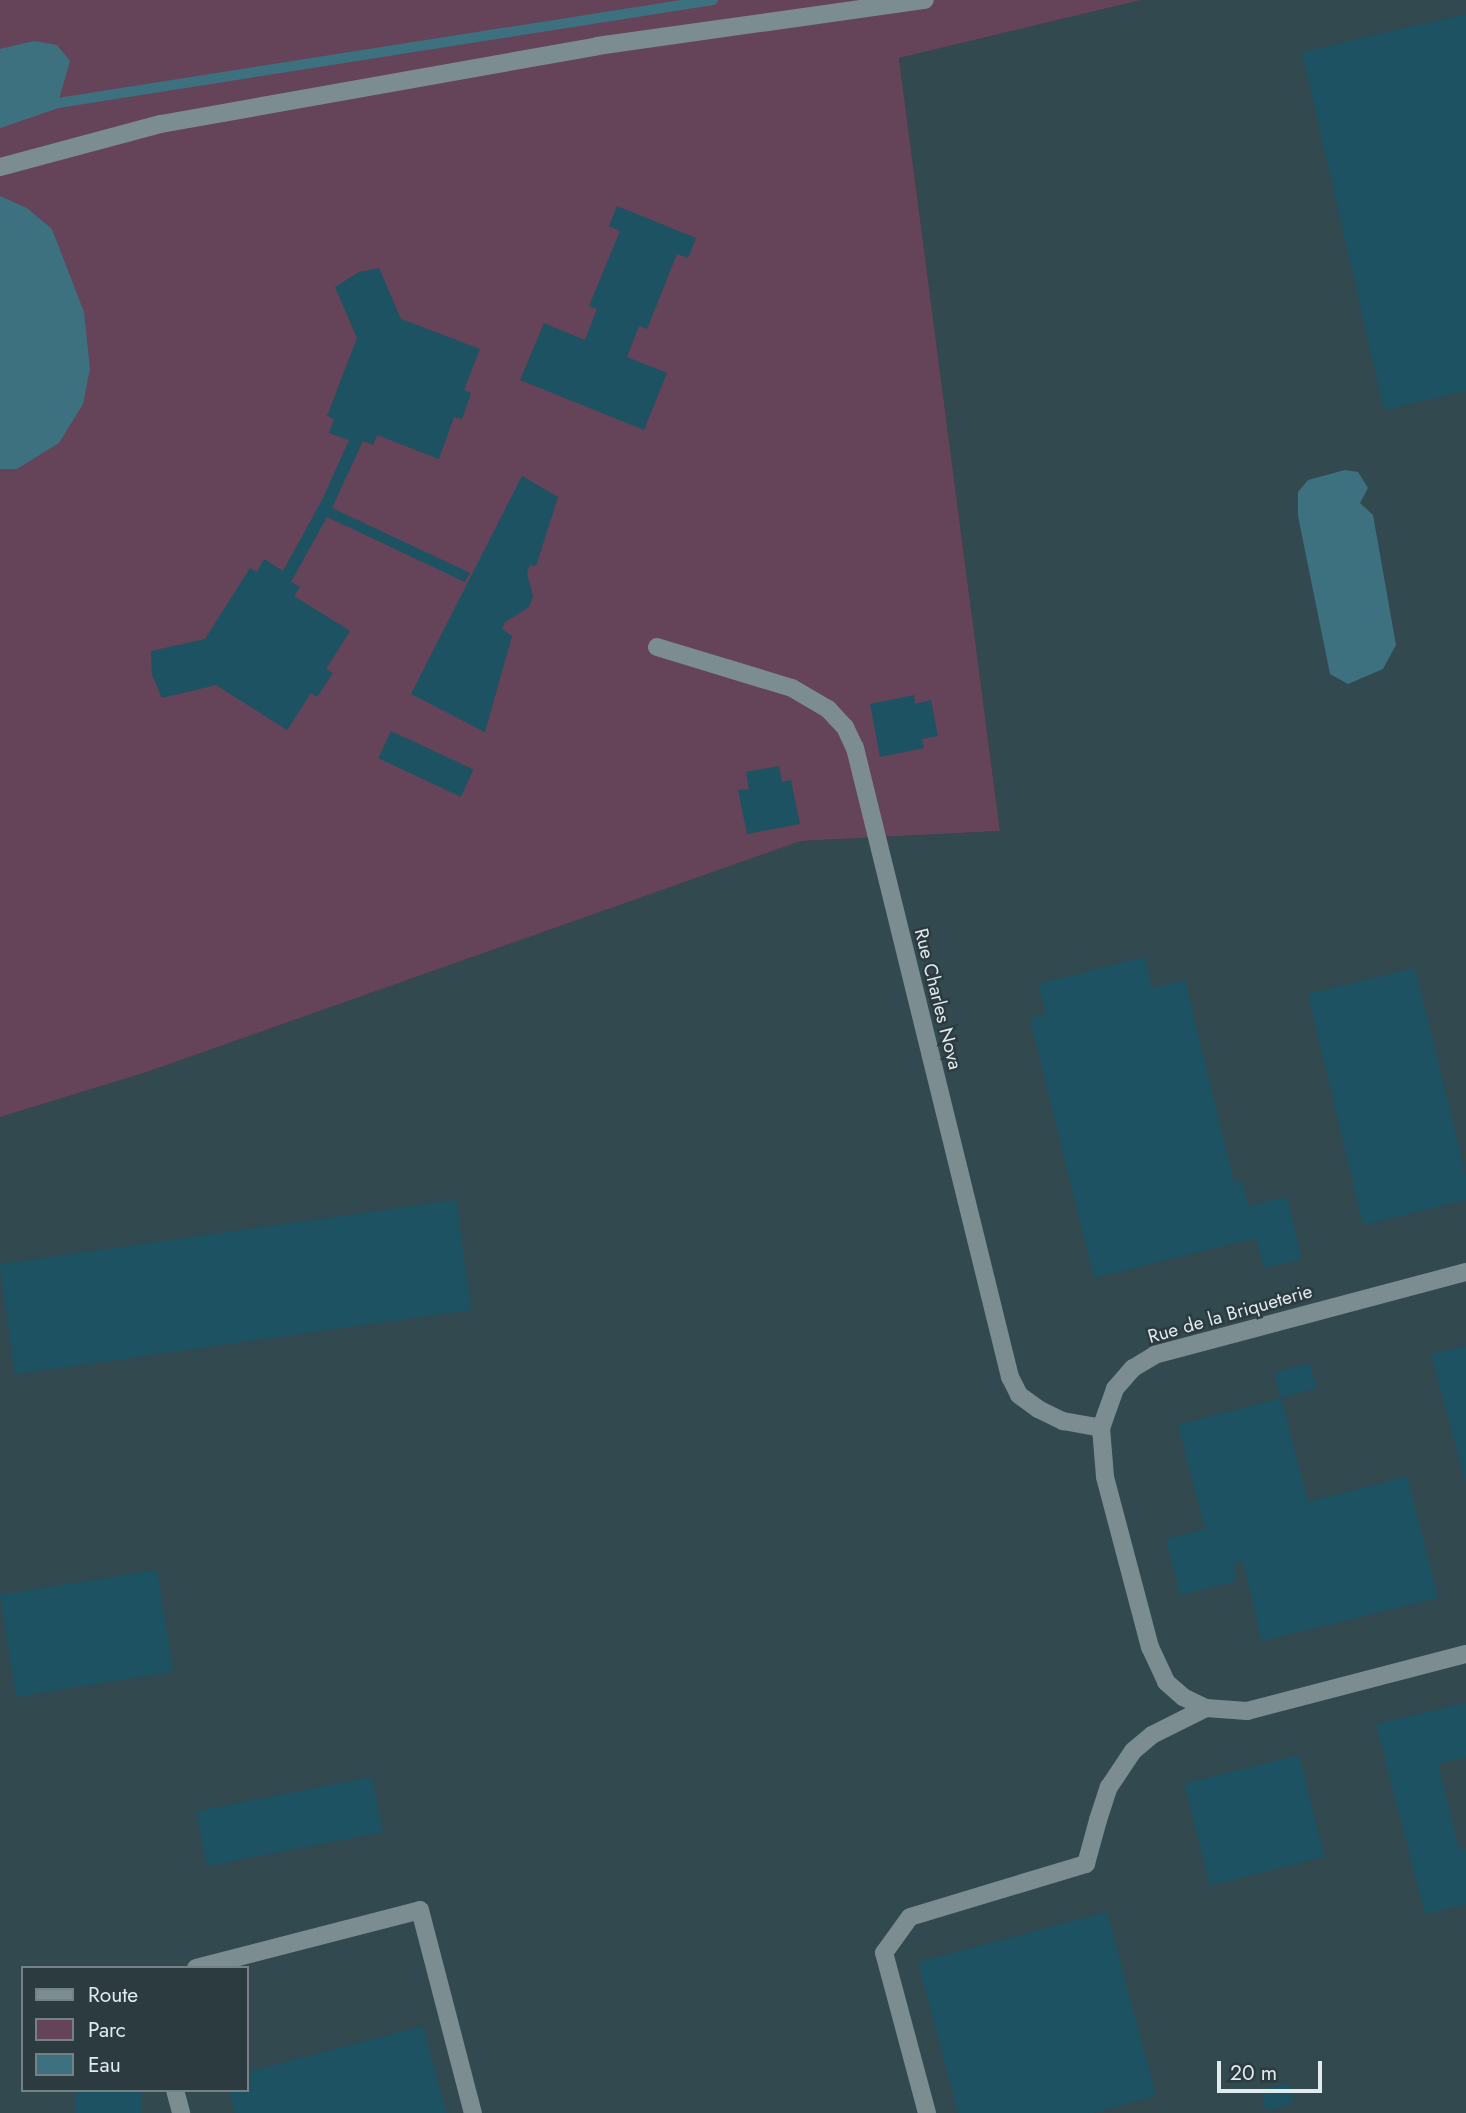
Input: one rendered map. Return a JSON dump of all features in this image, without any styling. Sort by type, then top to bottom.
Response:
[{"type":"street","points":[[0,166],[161,124],[597,46],[925,0]]},
{"type":"street","name":"Rue Charles Nova","points":[[657,647],[792,688],[828,709],[845,727],[855,748],[1010,1377],[1019,1395],[1038,1409],[1063,1421],[1101,1429]]},
{"type":"street","name":"Rue de la Briqueterie","points":[[1466,1272],[1155,1355],[1133,1368],[1115,1389],[1101,1429],[1105,1477],[1158,1671],[1173,1691],[1206,1708],[1247,1711],[1466,1654]]},
{"type":"street","points":[[928,2113],[884,1953],[910,1917],[1086,1864],[1109,1787],[1133,1751],[1152,1735],[1206,1708]]},
{"type":"street","points":[[204,1966],[420,1910],[473,2113]]},
{"type":"street","points":[[176,2092],[181,2113]]},
{"type":"shaded area","points":[[1141,0],[1466,0],[1466,2113],[0,2113],[0,1117],[144,1073],[801,841],[1000,831],[899,58]]},
{"type":"green space","points":[[0,0],[1141,0],[899,58],[1000,831],[801,841],[144,1073],[0,1117]]},
{"type":"water","points":[[34,41],[57,45],[70,61],[58,103],[0,123],[0,49]]},
{"type":"water","points":[[0,196],[27,208],[52,229],[84,312],[90,369],[83,404],[59,443],[17,469],[0,469]]},
{"type":"water","points":[[1345,470],[1358,472],[1368,488],[1360,503],[1373,515],[1396,645],[1383,669],[1348,684],[1330,674],[1298,516],[1298,492],[1308,480]]},
{"type":"building","points":[[1466,14],[1466,391],[1384,410],[1302,52]]},
{"type":"building","points":[[617,206],[696,238],[688,258],[677,254],[647,329],[639,326],[627,357],[667,373],[644,430],[520,380],[544,323],[585,340],[597,309],[589,306],[620,231],[609,226]]},
{"type":"building","points":[[379,268],[401,319],[480,349],[464,390],[471,393],[462,419],[454,417],[439,459],[377,435],[373,445],[363,441],[332,508],[470,573],[465,582],[327,517],[291,582],[300,587],[294,596],[350,631],[326,669],[333,673],[317,697],[311,693],[287,730],[216,685],[162,698],[152,675],[151,651],[205,639],[250,568],[257,572],[264,559],[283,571],[323,498],[349,440],[329,433],[334,419],[327,416],[357,338],[335,287],[359,272]]},
{"type":"building","points":[[522,476],[558,497],[536,566],[530,565],[527,573],[533,596],[529,607],[505,622],[502,629],[512,636],[485,732],[411,694]]},
{"type":"building","points":[[914,695],[915,704],[931,700],[938,736],[922,739],[924,748],[880,757],[870,704]]},
{"type":"building","points":[[391,731],[473,769],[461,797],[378,758]]},
{"type":"building","points":[[779,766],[782,782],[791,780],[800,824],[747,834],[738,790],[749,789],[746,772]]},
{"type":"building","points":[[1145,957],[1152,988],[1185,980],[1234,1182],[1242,1180],[1248,1206],[1287,1197],[1302,1259],[1264,1268],[1256,1238],[1094,1278],[1030,1018],[1046,1014],[1038,984]]},
{"type":"building","points":[[1415,968],[1466,1176],[1466,1200],[1363,1225],[1308,994]]},
{"type":"building","points":[[456,1200],[471,1310],[15,1374],[0,1264]]},
{"type":"building","points":[[1466,1346],[1466,1480],[1465,1481],[1431,1354]]},
{"type":"building","points":[[1310,1363],[1316,1388],[1281,1398],[1274,1373]]},
{"type":"building","points":[[1281,1398],[1308,1502],[1407,1476],[1438,1598],[1262,1641],[1243,1562],[1233,1564],[1237,1581],[1180,1595],[1166,1539],[1205,1529],[1178,1425]]},
{"type":"building","points":[[157,1570],[173,1672],[16,1697],[0,1595]]},
{"type":"building","points":[[1466,1703],[1466,1757],[1438,1764],[1459,1850],[1466,1849],[1466,1904],[1425,1914],[1376,1724]]},
{"type":"building","points":[[1299,1755],[1324,1857],[1210,1885],[1185,1784]]},
{"type":"building","points":[[372,1777],[383,1832],[207,1866],[196,1811]]},
{"type":"building","points":[[1107,1912],[1156,2096],[1093,2113],[958,2113],[918,1962]]},
{"type":"building","points":[[423,2026],[447,2113],[235,2113],[230,2092],[248,2092],[248,2072]]},
{"type":"building","points":[[1288,2083],[1293,2103],[1266,2110],[1261,2090]]},
{"type":"building","points":[[75,2092],[142,2092],[142,2113],[75,2113]]},
{"type":"waterway","points":[[0,123],[58,103],[713,0]]}]
